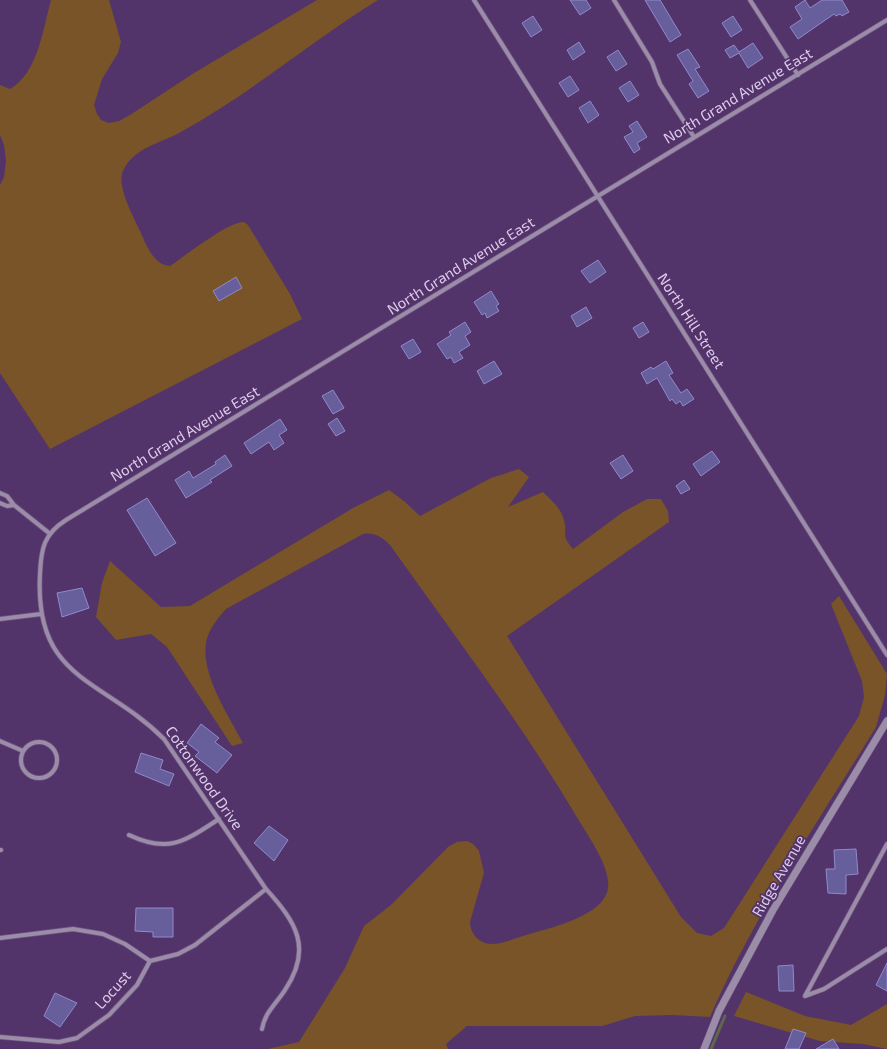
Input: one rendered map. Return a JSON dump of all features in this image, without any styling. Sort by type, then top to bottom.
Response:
[{"type":"street","name":"North Hill Street","points":[[474,0],[596,196],[887,655]]},
{"type":"street","points":[[614,0],[652,62],[664,89],[694,137]]},
{"type":"street","points":[[750,0],[798,74]]},
{"type":"street","name":"North Grand Avenue East","points":[[50,533],[66,520],[391,324],[596,196],[887,20]]},
{"type":"street","points":[[0,493],[7,496],[14,505],[50,533]]},
{"type":"street","points":[[0,504],[6,506],[14,505]]},
{"type":"street","name":"Cottonwood Drive","points":[[50,533],[45,542],[40,562],[41,614],[52,645],[65,664],[77,675],[135,713],[155,730],[183,766],[266,889],[286,911],[297,934],[300,949],[293,976],[285,991],[269,1010],[264,1019],[262,1029]]},
{"type":"street","points":[[0,619],[41,614]]},
{"type":"street","name":"Ridge Avenue","points":[[704,1049],[719,1011],[773,910],[887,721]]},
{"type":"street","points":[[0,741],[23,751]]},
{"type":"street","points":[[36,742],[46,742],[52,746],[57,754],[57,765],[49,775],[41,778],[33,777],[27,773],[22,764],[23,751],[29,745],[36,742]]},
{"type":"street","points":[[129,835],[142,841],[159,844],[172,844],[186,840],[219,819]]},
{"type":"street","points":[[887,844],[805,996],[824,989],[887,949]]},
{"type":"street","points":[[0,938],[73,929],[102,934],[125,944],[150,961],[178,954],[196,945],[266,889]]},
{"type":"street","name":"Locust","points":[[0,1037],[48,1042],[59,1042],[77,1038],[105,1018],[133,990],[150,961]]},
{"type":"shaded area","points":[[51,0],[109,0],[121,42],[118,53],[102,79],[94,105],[101,120],[109,123],[119,121],[130,115],[194,73],[317,0],[378,0],[205,118],[179,133],[140,152],[127,163],[121,177],[124,193],[130,210],[148,248],[159,262],[170,266],[196,247],[228,227],[244,222],[248,225],[290,294],[302,319],[50,449],[0,373],[0,185],[4,177],[6,161],[4,145],[0,135],[0,85],[10,89],[19,82],[27,72],[42,37]]},
{"type":"shaded area","points":[[519,469],[529,477],[508,507],[543,492],[561,512],[565,525],[565,537],[573,549],[623,512],[647,499],[661,499],[668,511],[669,522],[507,636],[681,917],[697,933],[711,936],[724,928],[859,716],[864,697],[862,681],[831,604],[839,596],[887,674],[885,695],[876,727],[767,905],[727,979],[710,1017],[672,1015],[635,1016],[602,1026],[467,1026],[446,1044],[448,1049],[268,1049],[299,1042],[345,968],[364,926],[391,905],[448,847],[457,842],[467,841],[473,844],[479,851],[484,873],[470,925],[472,932],[476,937],[482,942],[489,944],[506,942],[563,924],[590,911],[601,903],[607,893],[608,881],[604,864],[554,779],[508,711],[390,545],[381,537],[374,534],[363,534],[226,609],[216,621],[207,638],[206,655],[208,668],[217,695],[243,743],[232,746],[167,647],[151,634],[116,640],[96,617],[102,583],[110,561],[161,607],[190,606],[353,508],[389,490],[404,501],[420,516],[491,478]]},
{"type":"shaded area","points":[[746,992],[805,1016],[851,1025],[887,1004],[887,1049],[863,1044],[820,1041],[734,1016]]},
{"type":"building","points":[[570,0],[586,0],[591,8],[580,15]]},
{"type":"building","points":[[645,0],[660,0],[681,35],[670,42]]},
{"type":"building","points":[[805,0],[810,8],[822,0],[842,0],[849,12],[842,16],[840,14],[836,16],[834,14],[798,39],[790,27],[802,19],[795,7]]},
{"type":"building","points":[[533,16],[542,30],[531,37],[522,23]]},
{"type":"building","points":[[733,16],[742,30],[731,37],[722,23]]},
{"type":"building","points":[[579,42],[585,52],[573,60],[567,50]]},
{"type":"building","points":[[753,43],[763,58],[748,68],[739,53],[730,58],[725,50],[734,45],[739,52]]},
{"type":"building","points":[[688,49],[700,67],[695,69],[709,91],[698,98],[689,84],[693,81],[677,55]]},
{"type":"building","points":[[618,50],[627,64],[616,71],[607,57]]},
{"type":"building","points":[[570,76],[579,90],[568,97],[559,83]]},
{"type":"building","points":[[630,81],[639,95],[628,102],[619,88]]},
{"type":"building","points":[[590,101],[599,115],[588,123],[579,108]]},
{"type":"building","points":[[637,121],[647,137],[637,143],[640,149],[634,153],[624,137],[633,132],[629,126]]},
{"type":"building","points":[[598,260],[606,272],[590,283],[581,271]]},
{"type":"building","points":[[236,277],[242,288],[219,301],[213,291]]},
{"type":"building","points":[[491,291],[499,304],[496,306],[499,311],[487,318],[485,313],[482,315],[474,302]]},
{"type":"building","points":[[586,307],[592,318],[577,327],[571,316]]},
{"type":"building","points":[[465,322],[471,332],[465,336],[470,345],[459,352],[463,358],[454,363],[451,357],[447,359],[437,344],[451,335],[449,332]]},
{"type":"building","points":[[643,322],[649,332],[639,338],[633,328]]},
{"type":"building","points":[[413,339],[421,352],[409,359],[401,346]]},
{"type":"building","points":[[494,361],[502,374],[484,384],[477,371]]},
{"type":"building","points":[[666,361],[673,373],[669,375],[681,393],[687,389],[694,399],[683,406],[680,401],[676,404],[672,399],[670,401],[657,378],[647,384],[641,373],[651,367],[653,369]]},
{"type":"building","points":[[333,390],[344,408],[333,414],[322,396]]},
{"type":"building","points":[[337,418],[345,431],[336,436],[328,424]]},
{"type":"building","points":[[280,419],[287,430],[279,435],[284,443],[274,450],[269,442],[251,454],[244,443]]},
{"type":"building","points":[[712,451],[720,462],[701,476],[693,464]]},
{"type":"building","points":[[225,455],[232,466],[210,480],[212,482],[186,498],[175,480],[189,471],[193,478],[216,464],[215,462]]},
{"type":"building","points":[[623,455],[633,471],[621,479],[610,463]]},
{"type":"building","points":[[684,480],[690,489],[681,494],[676,486]]},
{"type":"building","points":[[147,498],[176,543],[155,556],[127,510]]},
{"type":"building","points":[[82,588],[89,608],[62,617],[57,593]]},
{"type":"building","points":[[201,724],[219,738],[215,742],[232,755],[217,773],[195,756],[199,752],[187,743]]},
{"type":"building","points":[[141,753],[163,760],[160,769],[174,774],[169,786],[135,772]]},
{"type":"building","points":[[269,826],[288,840],[274,861],[254,843]]},
{"type":"building","points":[[856,849],[858,874],[846,875],[846,894],[828,893],[826,869],[835,869],[834,850]]},
{"type":"building","points":[[136,908],[173,908],[173,937],[153,937],[153,932],[135,931]]},
{"type":"building","points":[[887,963],[887,991],[876,985]]},
{"type":"building","points":[[793,965],[794,991],[779,991],[778,966]]},
{"type":"building","points":[[55,993],[77,1003],[60,1027],[44,1016]]},
{"type":"building","points":[[793,1029],[806,1033],[799,1049],[785,1049]]},
{"type":"building","points":[[833,1039],[839,1049],[816,1049]]},
{"type":"waterway","points":[[711,1049],[725,1016]]}]
